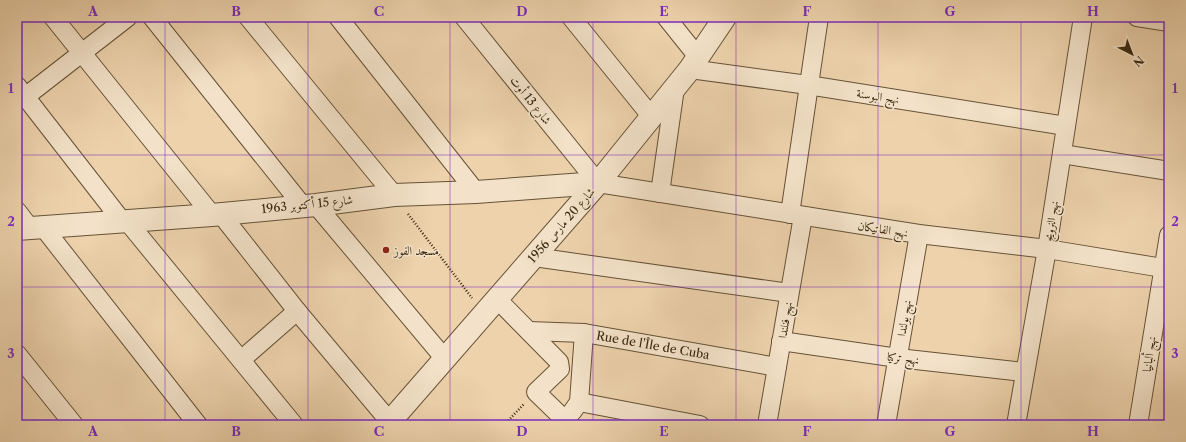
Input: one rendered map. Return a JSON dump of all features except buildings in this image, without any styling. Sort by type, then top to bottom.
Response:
[{"type":"street","points":[[53,17],[80,52],[297,311],[388,424]]},
{"type":"street","points":[[128,17],[21,92],[124,221],[294,425]]},
{"type":"street","points":[[152,17],[309,205],[445,359]]},
{"type":"street","points":[[248,17],[394,195]]},
{"type":"street","points":[[338,17],[476,192]]},
{"type":"street","name":"شارع 13 أوت","points":[[464,17],[598,184]]},
{"type":"street","points":[[571,17],[652,116]]},
{"type":"street","points":[[666,17],[694,63]]},
{"type":"street","name":"شارع 20 مارس 1956","points":[[388,424],[598,184],[675,88],[725,17]]},
{"type":"street","name":"نهج فنلندا","points":[[767,425],[790,293],[808,85],[819,17]]},
{"type":"street","name":"نهج النرويج","points":[[1016,425],[1024,372],[1047,249],[1083,17]]},
{"type":"street","points":[[1137,17],[1169,22]]},
{"type":"street","name":"نهج البوسنة","points":[[694,63],[808,85],[1066,126]]},
{"type":"street","points":[[660,193],[675,88]]},
{"type":"street","points":[[1062,154],[1169,171]]},
{"type":"street","name":"شارع 15 أكتوبر 1963","points":[[30,228],[216,214],[394,195],[476,192],[598,184]]},
{"type":"street","name":"نهج الفاتيكان","points":[[598,184],[919,234],[1047,249],[1166,268]]},
{"type":"street","points":[[17,211],[198,425]]},
{"type":"street","name":"نهج بولندا","points":[[886,425],[919,234]]},
{"type":"street","name":"نهج ألبانيا","points":[[1138,425],[1166,268],[1169,235]]},
{"type":"street","points":[[534,257],[790,293]]},
{"type":"street","points":[[491,306],[529,331],[560,365],[560,369],[536,392],[568,422],[579,402],[584,333]]},
{"type":"street","points":[[241,360],[297,311]]},
{"type":"street","name":"Rue de l'Île de Cuba","points":[[529,331],[584,333],[777,367]]},
{"type":"street","name":"نهج تركيا","points":[[781,341],[898,358],[1024,372]]},
{"type":"street","points":[[17,354],[74,425]]},
{"type":"street","points":[[579,402],[700,425]]},
{"type":"path","points":[[394,195],[491,306]]},
{"type":"path","points":[[504,425],[536,392]]},
{"type":"place","name":"مسجد الفوز","points":[[386,250]]}]
